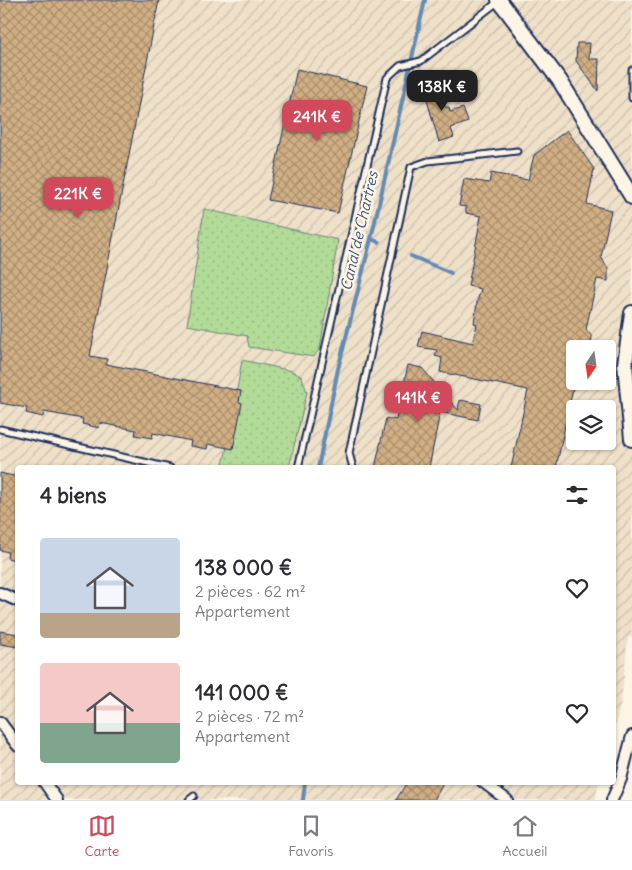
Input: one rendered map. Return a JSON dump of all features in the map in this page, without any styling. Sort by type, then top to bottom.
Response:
[{"type":"main road","points":[[499,0],[560,81],[632,197]]},
{"type":"main road","points":[[632,312],[625,364],[632,439]]},
{"type":"street","points":[[0,593],[15,600]]},
{"type":"street","points":[[0,722],[15,742]]},
{"type":"street","points":[[612,800],[621,779],[632,736]]},
{"type":"street","points":[[46,785],[57,800]]},
{"type":"street","points":[[487,785],[507,800]]},
{"type":"lane","points":[[299,465],[387,78],[400,66],[421,62],[499,0]]},
{"type":"lane","points":[[632,70],[632,98]]},
{"type":"lane","points":[[352,465],[349,453],[411,168],[428,161],[517,151]]},
{"type":"lane","points":[[0,429],[157,465]]},
{"type":"shaded area","points":[[0,0],[632,0],[632,637],[628,637],[621,703],[616,722],[616,465],[15,465],[15,785],[599,785],[595,800],[0,800]]},
{"type":"green space","points":[[204,209],[338,240],[320,348],[314,357],[249,347],[247,336],[187,325]]},
{"type":"green space","points":[[242,360],[292,371],[302,377],[307,392],[289,465],[223,465],[241,391],[237,390]]},
{"type":"building","points":[[0,0],[159,0],[90,356],[107,359],[106,364],[241,391],[239,402],[242,403],[233,449],[208,444],[207,449],[190,446],[191,441],[153,433],[152,438],[135,435],[136,430],[100,423],[99,428],[82,424],[83,419],[44,412],[43,417],[26,413],[27,408],[0,403]]},
{"type":"building","points":[[577,43],[590,43],[589,59],[599,59],[598,91],[576,61]]},
{"type":"building","points":[[297,69],[367,86],[338,213],[268,200]]},
{"type":"building","points":[[436,78],[445,107],[449,107],[450,112],[463,108],[468,122],[451,128],[454,137],[439,142],[422,83]]},
{"type":"building","points":[[567,130],[594,169],[587,204],[611,210],[601,257],[608,268],[608,281],[597,279],[586,329],[592,337],[592,340],[566,340],[566,390],[573,390],[571,400],[566,400],[566,421],[557,465],[512,465],[528,390],[440,372],[442,358],[435,356],[437,350],[418,347],[422,331],[473,343],[477,324],[474,323],[477,302],[481,289],[468,286],[481,216],[466,213],[466,207],[459,206],[464,179],[489,183],[491,173],[528,180],[534,155]]},
{"type":"building","points":[[408,365],[422,368],[458,410],[460,400],[481,404],[478,420],[440,412],[430,465],[376,465],[386,418],[396,420]]},
{"type":"building","points":[[0,473],[15,476],[15,560],[7,558],[8,552],[0,550]]},
{"type":"building","points":[[0,631],[15,634],[15,646],[0,644]]},
{"type":"building","points":[[405,785],[442,785],[434,800],[396,800]]},
{"type":"waterway","name":"Canal de Chartres","points":[[319,465],[338,369],[371,239],[425,0]]},
{"type":"waterway","points":[[371,239],[379,242]]},
{"type":"waterway","points":[[411,256],[451,273]]},
{"type":"waterway","name":"Canal de Chartres","points":[[303,800],[305,785]]}]
